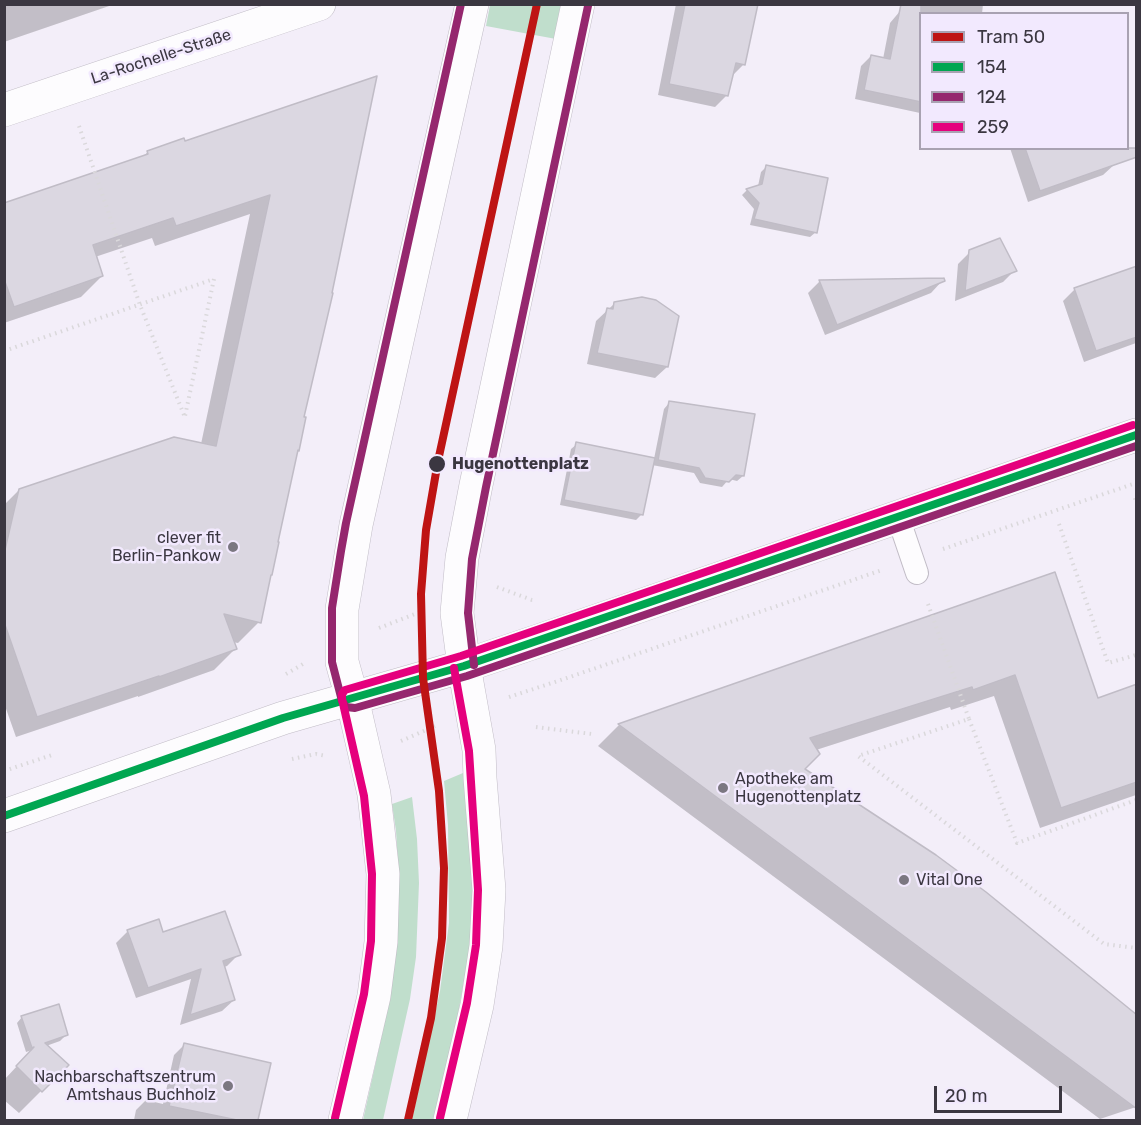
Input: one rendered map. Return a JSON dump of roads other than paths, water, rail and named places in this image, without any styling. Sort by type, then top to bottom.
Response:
[{"type":"main road","name":"La-Rochelle-Straße","points":[[4,110],[319,4]]},
{"type":"main road","points":[[345,1120],[374,996],[381,942],[383,874],[374,794],[342,662],[342,609],[356,525],[472,4]]},
{"type":"main road","points":[[450,1120],[477,1005],[486,946],[489,890],[479,750],[457,614],[462,558],[578,4]]},
{"type":"main road","points":[[4,816],[283,718],[464,666],[1137,435]]},
{"type":"lane","points":[[898,517],[915,566]]},
{"type":"tram line","name":"50","points":[[408,1120],[431,1018],[442,938],[444,868],[439,791],[423,678],[421,594],[426,530],[438,461],[537,4]]},
{"type":"place","name":"Hugenottenplatz","points":[[437,464]]},
{"type":"place","name":"clever fit Berlin-Pankow","points":[[233,547]]},
{"type":"place","name":"Apotheke am Hugenottenplatz","points":[[723,788]]},
{"type":"place","name":"Vital One","points":[[904,880]]},
{"type":"place","name":"Nachbarschaftszentrum Amtshaus Buchholz","points":[[228,1086]]}]
